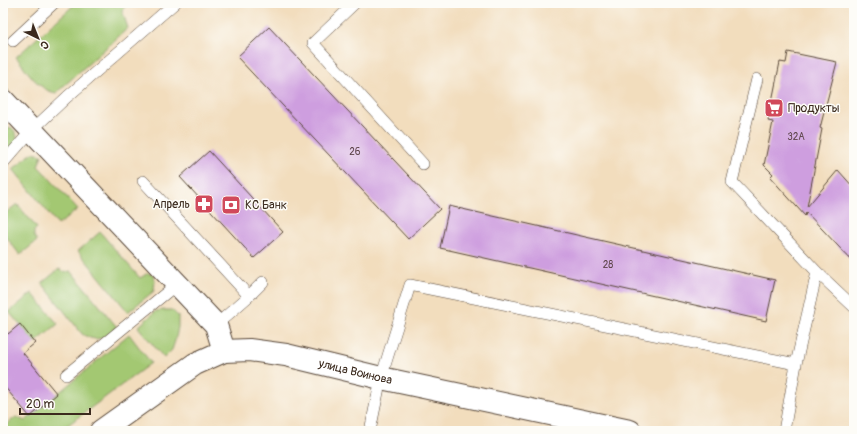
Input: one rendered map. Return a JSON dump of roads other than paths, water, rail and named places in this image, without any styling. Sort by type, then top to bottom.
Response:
[{"type":"street","points":[[3,100],[216,325],[224,351]]},
{"type":"street","name":"улица Воинова","points":[[101,431],[195,364],[224,351],[249,350],[286,355],[381,378],[630,431]]},
{"type":"lane","points":[[13,41],[54,3]]},
{"type":"lane","points":[[3,164],[32,130],[67,97],[175,3]]},
{"type":"lane","points":[[355,3],[312,43],[424,164]]},
{"type":"lane","points":[[757,79],[732,182],[817,272],[854,307]]},
{"type":"lane","points":[[143,180],[249,296]]},
{"type":"lane","points":[[784,431],[796,364],[817,272]]},
{"type":"lane","points":[[216,325],[263,282]]},
{"type":"lane","points":[[66,375],[177,284]]},
{"type":"lane","points":[[370,431],[381,378],[410,285],[796,364]]},
{"type":"place","name":"Продукты","points":[[774,108]]},
{"type":"place","name":"Апрель","points":[[204,204]]},
{"type":"place","name":"КС Банк","points":[[231,205]]}]
